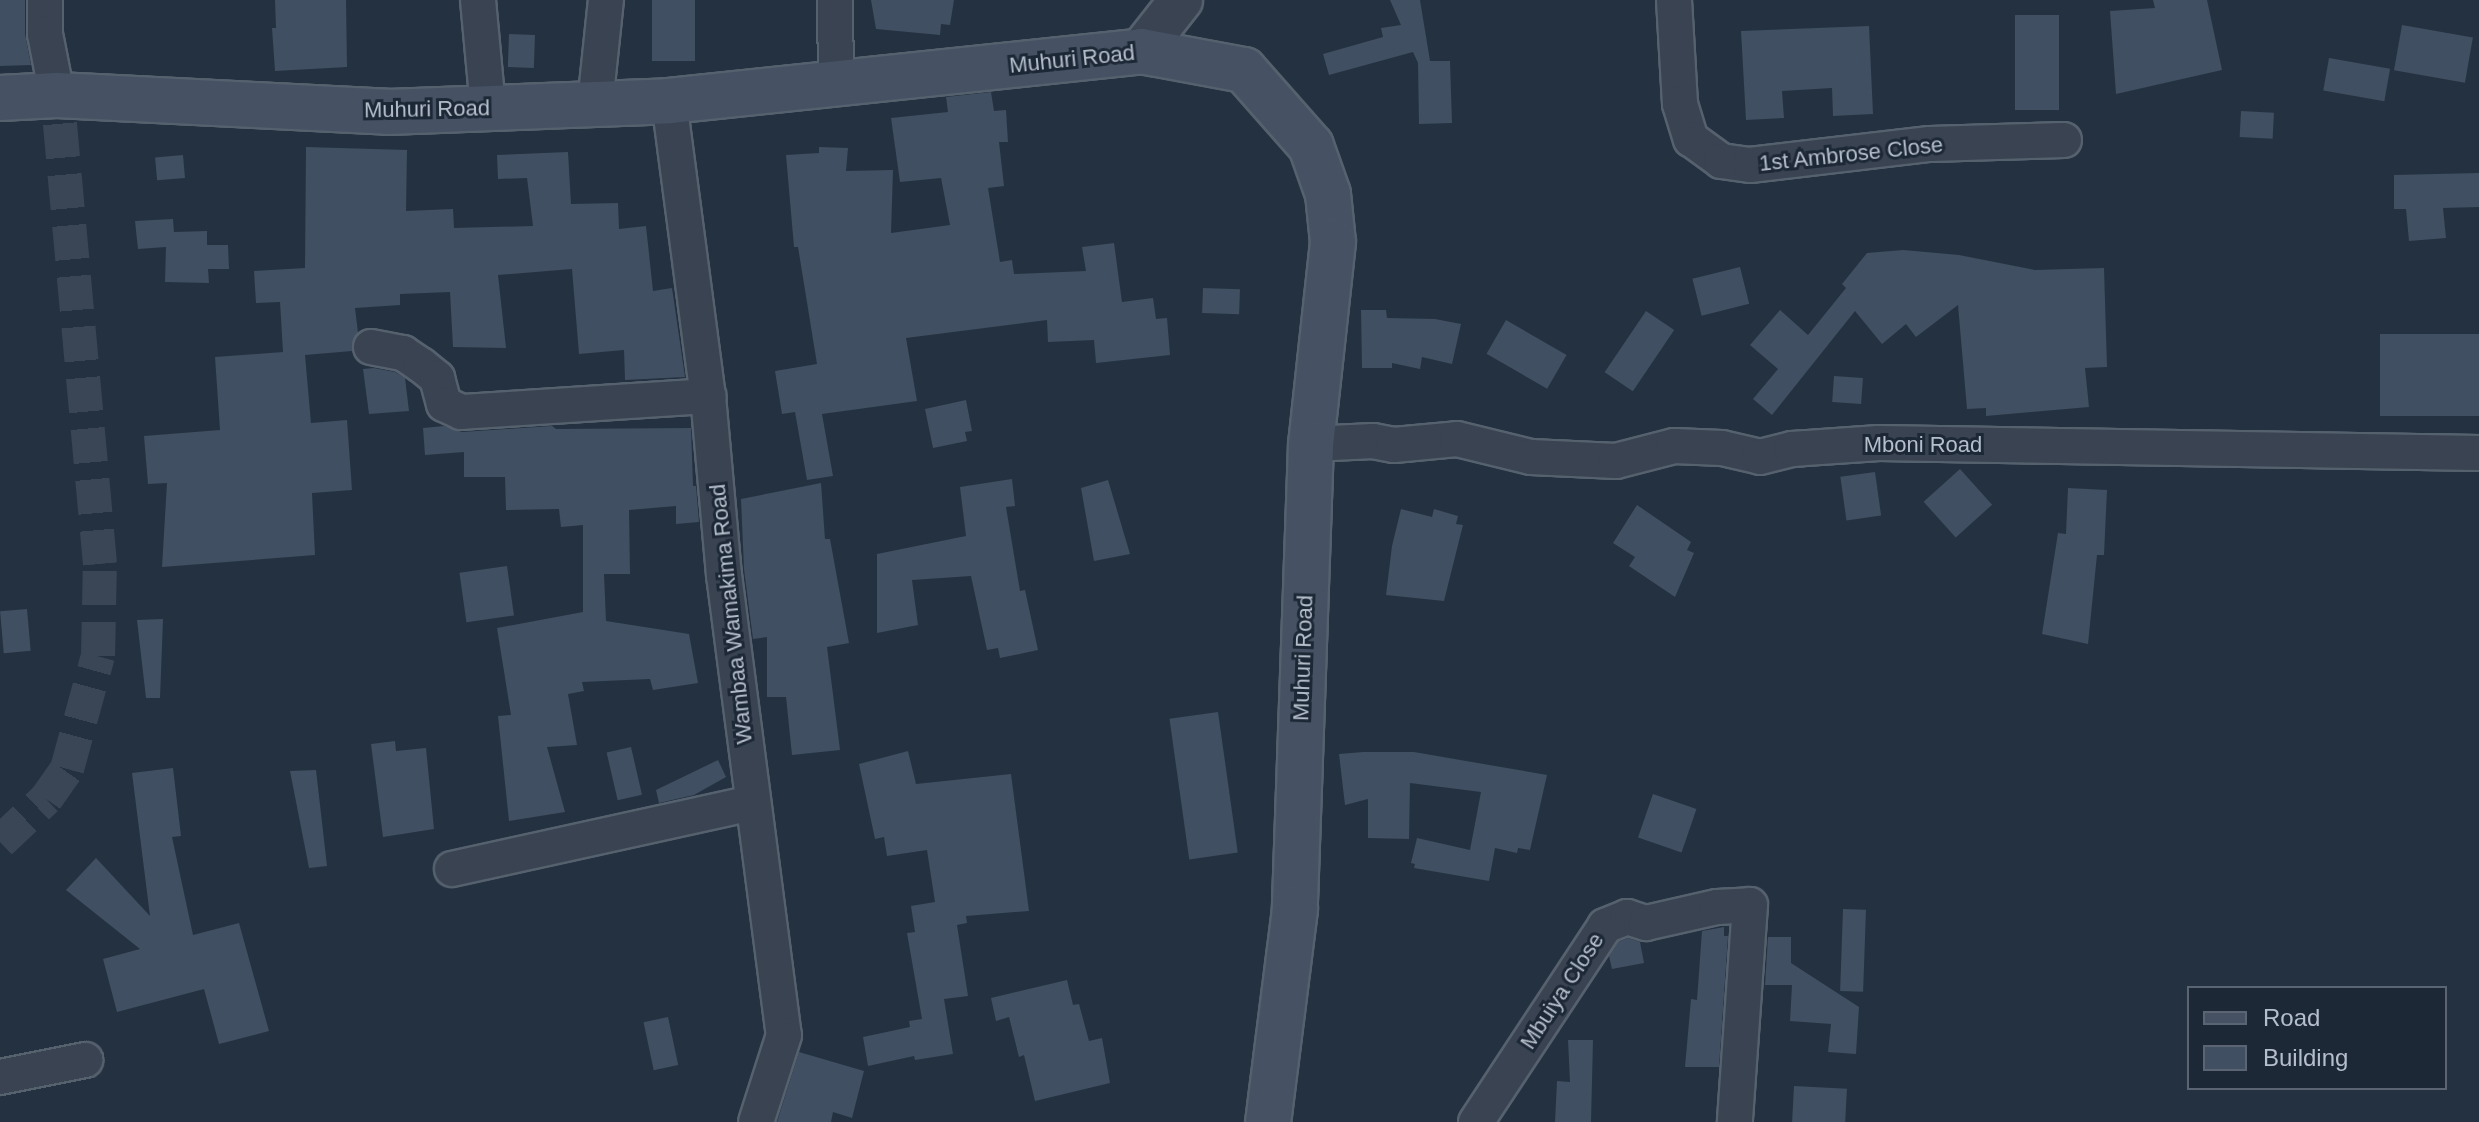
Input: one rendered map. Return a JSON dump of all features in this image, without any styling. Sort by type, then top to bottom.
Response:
[{"type":"main road","name":"Muhuri Road","points":[[0,98],[57,95],[388,112],[669,101],[1141,51],[1244,70],[1311,146],[1328,194],[1333,242],[1311,444],[1295,909],[1268,1122]]},
{"type":"street","points":[[45,0],[45,34],[57,95]]},
{"type":"street","points":[[478,0],[488,108]]},
{"type":"street","points":[[595,104],[606,0]]},
{"type":"street","points":[[835,0],[836,83]]},
{"type":"street","points":[[1141,51],[1181,0]]},
{"type":"street","name":"1st Ambrose Close","points":[[1674,0],[1680,104],[1691,139],[1721,161],[1750,165],[1930,144],[2064,140]]},
{"type":"street","name":"Wambaa Wamakima Road","points":[[669,101],[708,396],[724,575],[752,803],[784,1035],[756,1122]]},
{"type":"street","points":[[371,347],[403,353],[421,365],[437,378],[444,404],[461,412],[708,396]]},
{"type":"street","name":"Mboni Road","points":[[1311,444],[1373,441],[1394,445],[1457,439],[1531,457],[1616,461],[1674,446],[1722,448],[1760,457],[1792,449],[1879,443],[2479,453]]},
{"type":"street","points":[[452,869],[752,803]]},
{"type":"street","name":"Mbuiya Close","points":[[1476,1122],[1605,926],[1627,917],[1646,923],[1717,907],[1750,905],[1735,1122]]},
{"type":"street","points":[[0,1077],[85,1060]]},
{"type":"building","points":[[0,0],[25,0],[25,34],[31,65],[0,66]]},
{"type":"building","points":[[275,0],[346,0],[347,67],[275,71],[272,28],[276,28]]},
{"type":"building","points":[[652,0],[695,0],[695,61],[652,61]]},
{"type":"building","points":[[871,0],[954,0],[950,25],[941,24],[940,35],[876,29]]},
{"type":"building","points":[[1390,0],[1420,0],[1430,61],[1450,61],[1452,123],[1419,124],[1418,63],[1413,52],[1329,75],[1323,54],[1383,37],[1381,28],[1401,25]]},
{"type":"building","points":[[2153,0],[2207,0],[2222,70],[2116,94],[2110,11],[2155,8]]},
{"type":"building","points":[[2015,15],[2059,15],[2059,110],[2015,110]]},
{"type":"building","points":[[2402,25],[2473,38],[2465,83],[2394,70]]},
{"type":"building","points":[[1869,26],[1873,114],[1833,116],[1832,88],[1782,91],[1784,118],[1746,120],[1741,31]]},
{"type":"building","points":[[509,34],[535,35],[534,68],[508,67]]},
{"type":"building","points":[[2329,58],[2390,69],[2384,101],[2323,90]]},
{"type":"building","points":[[991,92],[994,111],[1006,110],[1008,142],[999,142],[1004,186],[988,188],[1000,262],[1012,260],[1014,274],[1086,271],[1082,247],[1114,243],[1122,302],[1153,298],[1156,319],[1167,318],[1170,355],[1096,363],[1094,340],[1048,342],[1047,320],[906,338],[917,401],[822,414],[833,476],[807,480],[795,412],[782,414],[775,371],[817,364],[798,247],[794,247],[786,155],[819,153],[819,147],[848,148],[846,171],[893,170],[891,233],[950,225],[941,178],[900,182],[891,118],[948,112],[946,97]]},
{"type":"building","points":[[2241,111],[2274,113],[2273,139],[2240,137]]},
{"type":"building","points":[[306,147],[407,150],[406,211],[453,209],[454,228],[533,226],[527,178],[498,179],[497,155],[568,152],[571,204],[618,203],[619,229],[646,226],[653,291],[672,288],[685,377],[625,380],[624,350],[579,354],[572,269],[498,275],[506,348],[453,347],[450,292],[400,294],[400,305],[355,308],[358,333],[352,351],[305,355],[311,423],[347,420],[352,490],[312,493],[315,555],[162,567],[167,483],[148,484],[144,436],[220,430],[215,357],[283,352],[280,302],[256,303],[254,271],[305,268]]},
{"type":"building","points":[[183,155],[185,178],[157,180],[155,157]]},
{"type":"building","points":[[2479,173],[2479,207],[2443,208],[2446,238],[2409,241],[2406,209],[2394,209],[2394,175]]},
{"type":"building","points":[[173,219],[174,232],[207,231],[207,245],[228,245],[229,269],[208,269],[209,283],[165,282],[166,247],[138,249],[135,221]]},
{"type":"building","points":[[1903,250],[1959,255],[2035,270],[2104,268],[2107,367],[2085,368],[2089,407],[1986,416],[1986,408],[1967,409],[1958,305],[1916,337],[1906,324],[1882,344],[1855,311],[1772,415],[1753,399],[1778,369],[1750,345],[1780,310],[1808,335],[1846,288],[1842,284],[1867,253]]},
{"type":"building","points":[[1740,267],[1749,304],[1702,316],[1692,279]]},
{"type":"building","points":[[1203,288],[1240,289],[1239,314],[1202,313]]},
{"type":"building","points":[[1361,310],[1386,310],[1387,318],[1435,319],[1461,324],[1452,364],[1422,357],[1420,369],[1392,363],[1392,368],[1362,368]]},
{"type":"building","points":[[1646,311],[1674,330],[1633,391],[1605,372]]},
{"type":"building","points":[[1506,320],[1567,355],[1547,389],[1486,354]]},
{"type":"building","points":[[2380,334],[2479,334],[2479,416],[2380,416]]},
{"type":"building","points":[[363,369],[395,372],[405,378],[409,411],[369,414]]},
{"type":"building","points":[[1834,376],[1863,378],[1861,404],[1832,402]]},
{"type":"building","points":[[966,400],[972,431],[965,432],[967,441],[933,448],[925,409]]},
{"type":"building","points":[[444,426],[462,432],[552,426],[556,429],[691,428],[693,486],[696,486],[699,522],[676,524],[676,506],[629,510],[630,574],[604,574],[606,621],[689,634],[698,683],[653,690],[650,679],[582,682],[584,691],[568,694],[577,745],[547,747],[565,812],[509,821],[498,716],[511,715],[497,628],[583,612],[583,525],[561,527],[559,509],[506,510],[505,477],[464,477],[464,452],[425,455],[423,428]]},
{"type":"building","points":[[1960,469],[1992,505],[1956,537],[1924,502]]},
{"type":"building","points":[[1875,472],[1881,516],[1846,520],[1840,477]]},
{"type":"building","points":[[1012,479],[1015,506],[1006,507],[1020,591],[1025,590],[1038,650],[1000,658],[998,648],[987,650],[971,576],[912,580],[918,625],[877,633],[877,554],[966,536],[960,487]]},
{"type":"building","points":[[1108,480],[1130,554],[1094,561],[1081,488]]},
{"type":"building","points":[[821,483],[825,539],[830,539],[849,643],[827,647],[840,750],[792,755],[786,697],[767,697],[767,637],[753,639],[744,569],[741,499]]},
{"type":"building","points":[[2068,488],[2107,490],[2104,555],[2097,555],[2088,644],[2042,634],[2058,533],[2066,534]]},
{"type":"building","points":[[1637,505],[1691,542],[1687,550],[1694,553],[1675,597],[1629,566],[1635,557],[1613,543]]},
{"type":"building","points":[[1401,509],[1432,517],[1434,509],[1458,516],[1456,524],[1463,525],[1444,601],[1386,595],[1392,546]]},
{"type":"building","points":[[507,566],[514,616],[466,622],[459,573]]},
{"type":"building","points":[[27,609],[31,651],[4,653],[0,611]]},
{"type":"building","points":[[163,619],[160,698],[146,698],[137,620]]},
{"type":"building","points":[[1218,712],[1238,853],[1189,859],[1169,719]]},
{"type":"building","points":[[395,741],[396,751],[426,748],[434,829],[383,837],[371,744]]},
{"type":"building","points":[[631,747],[642,795],[618,800],[607,753]]},
{"type":"building","points":[[908,751],[916,784],[1011,774],[1029,911],[966,916],[967,923],[957,925],[968,996],[944,999],[953,1054],[915,1060],[914,1056],[868,1066],[863,1037],[910,1027],[909,1021],[922,1019],[907,933],[915,932],[911,906],[935,902],[927,850],[887,856],[884,837],[875,839],[859,764]]},
{"type":"building","points":[[1414,752],[1547,775],[1530,850],[1518,848],[1517,853],[1495,848],[1489,881],[1414,868],[1415,864],[1411,863],[1417,838],[1470,850],[1481,792],[1410,783],[1409,839],[1368,838],[1368,799],[1345,805],[1339,754]]},
{"type":"building","points":[[718,760],[726,777],[694,795],[659,803],[656,790]]},
{"type":"building","points":[[173,768],[181,836],[172,837],[193,935],[239,923],[269,1031],[219,1044],[204,989],[117,1012],[103,959],[140,949],[66,890],[96,858],[150,916],[132,773]]},
{"type":"building","points":[[316,770],[327,866],[309,868],[290,771]]},
{"type":"building","points":[[1653,794],[1696,809],[1682,852],[1638,837]]},
{"type":"building","points":[[1843,909],[1866,910],[1863,992],[1840,991]]},
{"type":"building","points":[[1724,927],[1724,936],[1728,936],[1719,1067],[1685,1067],[1691,999],[1697,1000],[1702,931]]},
{"type":"building","points":[[1768,937],[1791,937],[1791,963],[1859,1007],[1856,1054],[1828,1052],[1831,1024],[1790,1021],[1792,985],[1765,985]]},
{"type":"building","points":[[1628,938],[1640,942],[1644,963],[1612,969],[1609,956],[1618,942]]},
{"type":"building","points":[[1067,980],[1073,1005],[1079,1004],[1089,1041],[1102,1038],[1110,1083],[1035,1101],[1024,1055],[1019,1057],[1009,1017],[996,1021],[991,998]]},
{"type":"building","points":[[668,1017],[678,1065],[654,1070],[644,1022]]},
{"type":"building","points":[[1568,1040],[1593,1040],[1591,1122],[1555,1122],[1557,1081],[1570,1082]]},
{"type":"building","points":[[799,1052],[864,1071],[852,1118],[833,1112],[831,1122],[777,1122]]},
{"type":"building","points":[[1794,1086],[1847,1089],[1845,1122],[1792,1122]]},
{"type":"tunnel","points":[[0,842],[46,799],[67,769],[98,656],[100,564],[57,95]]}]
